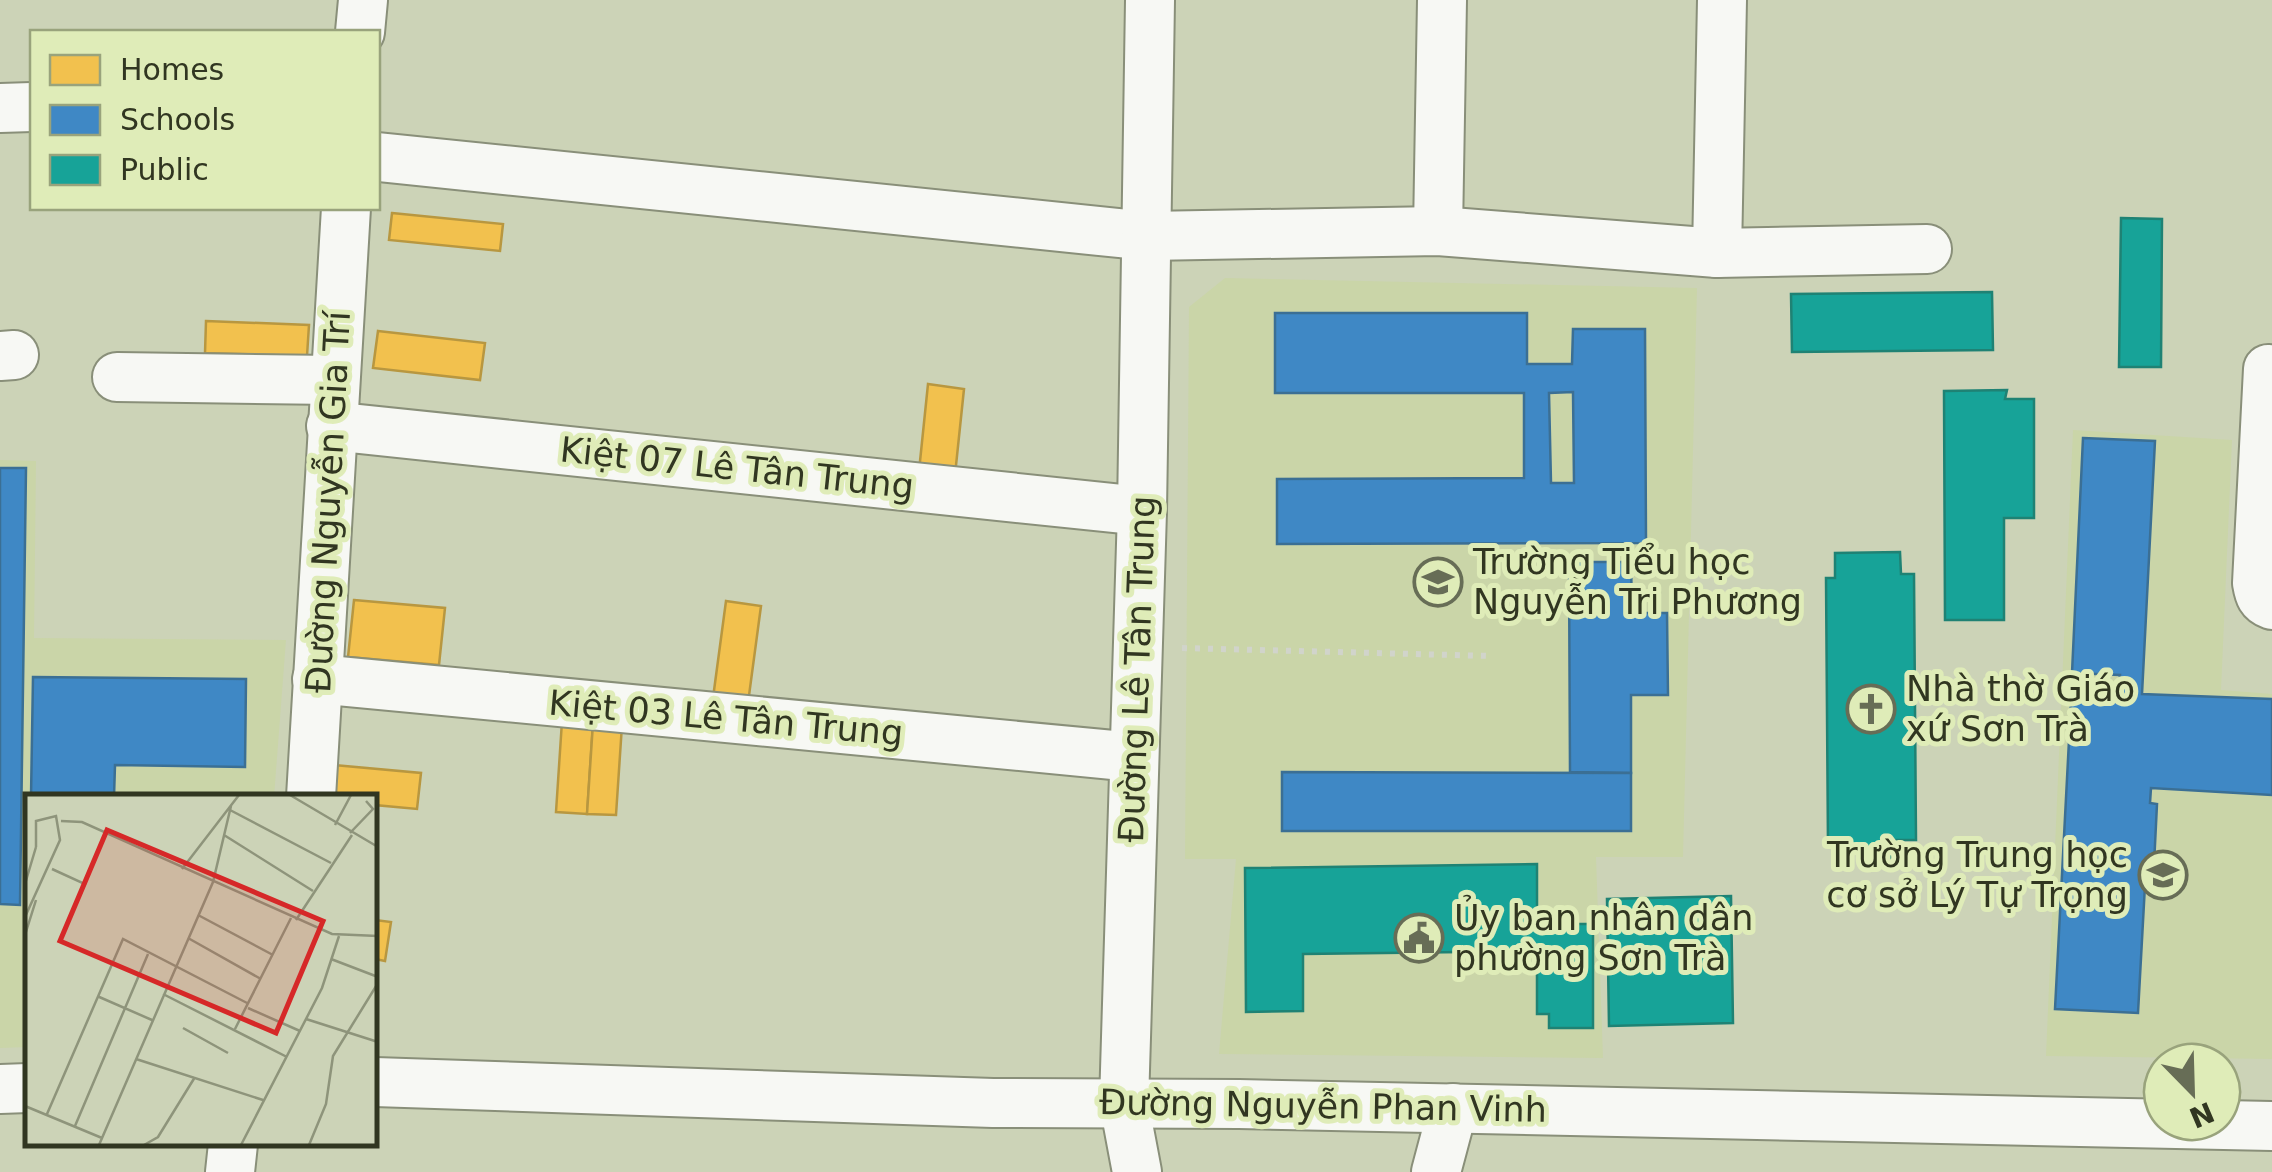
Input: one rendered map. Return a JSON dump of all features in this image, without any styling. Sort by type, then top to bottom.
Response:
[{"type":"street","points":[[360,30],[363,0]]},
{"type":"street","name":"Đường Lê Tân Trung","points":[[1137,1172],[1124,1103],[1142,510],[1150,0]]},
{"type":"street","points":[[1438,231],[1442,0]]},
{"type":"street","points":[[1717,253],[1722,0]]},
{"type":"street","points":[[0,108],[30,107]]},
{"type":"street","points":[[380,157],[1148,236],[1438,231],[1717,253],[1927,249]]},
{"type":"street","name":"Đường Nguyễn Gia Trí","points":[[310,794],[346,210]]},
{"type":"street","points":[[2268,369],[2258,583],[2264,602],[2272,605]]},
{"type":"street","name":"Kiệt 07 Lê Tân Trung","points":[[117,377],[1142,510]]},
{"type":"street","name":"Kiệt 03 Lê Tân Trung","points":[[318,679],[1134,757]]},
{"type":"street","name":"Đường Nguyễn Phan Vinh","points":[[378,1082],[993,1104],[1453,1108],[2272,1126]]},
{"type":"street","points":[[0,1089],[25,1088]]},
{"type":"street","points":[[1436,1172],[1453,1108]]},
{"type":"street","points":[[230,1172],[233,1147]]},
{"type":"path","points":[[1137,646],[1491,656]]},
{"type":"shaded area","name":"Trường Tiểu học Nguyễn Tri Phương","points":[[1225,278],[1697,288],[1683,857],[1596,857],[1603,1058],[1219,1054],[1236,859],[1185,859],[1189,307]]},
{"type":"shaded area","name":"Trường Trung học cơ sở Lý Tự Trọng","points":[[2073,430],[2232,440],[2221,690],[2272,694],[2272,1059],[2242,1059],[2242,1042],[2142,1042],[2142,1057],[2046,1056]]},
{"type":"shaded area","points":[[0,460],[36,461],[34,638],[286,640],[274,794],[25,794],[25,1047],[0,1048]]},
{"type":"building: Homes","points":[[392,213],[503,224],[500,251],[389,240]]},
{"type":"building: Homes","points":[[206,321],[309,325],[307,356],[205,353]]},
{"type":"building: Homes","points":[[378,331],[485,343],[480,380],[373,368]]},
{"type":"building: Homes","points":[[928,384],[964,389],[955,475],[919,471]]},
{"type":"building: Homes","points":[[354,600],[445,608],[439,665],[348,657]]},
{"type":"building: Homes","points":[[726,601],[761,606],[748,703],[713,698]]},
{"type":"building: Homes","points":[[562,721],[593,723],[587,814],[556,812]]},
{"type":"building: Homes","points":[[593,723],[622,725],[616,815],[587,814]]},
{"type":"building: Homes","points":[[334,765],[421,773],[417,809],[378,805],[378,794],[330,794]]},
{"type":"building: Homes","points":[[378,920],[391,922],[385,961],[378,960]]},
{"type":"building: Schools","points":[[1275,313],[1527,313],[1527,364],[1572,364],[1573,329],[1645,329],[1646,543],[1277,544],[1277,479],[1524,478],[1524,393],[1275,393]],"holes":[[[1573,392],[1574,483],[1551,483],[1549,393]]]},
{"type":"building: Schools","points":[[2083,438],[2155,441],[2142,694],[2272,699],[2272,795],[2151,788],[2150,803],[2157,804],[2153,885],[2145,885],[2138,1013],[2055,1009],[2072,683],[2119,684],[2120,675],[2072,673]]},
{"type":"building: Schools","points":[[0,468],[26,468],[20,905],[0,904]]},
{"type":"building: Schools","points":[[1569,562],[1631,562],[1632,613],[1667,613],[1668,695],[1631,695],[1631,773],[1570,772]]},
{"type":"building: Schools","points":[[33,677],[246,679],[245,767],[115,765],[114,794],[31,794]]},
{"type":"building: Schools","points":[[1282,772],[1631,773],[1631,831],[1282,831]]},
{"type":"building: Public","points":[[2121,218],[2162,219],[2161,367],[2119,367]]},
{"type":"building: Public","points":[[1992,292],[1993,350],[1792,352],[1791,294]]},
{"type":"building: Public","points":[[2007,390],[2005,399],[2034,399],[2034,518],[2004,518],[2004,620],[1945,620],[1944,391]]},
{"type":"building: Public","name":"Nhà thờ Giáo xứ Sơn Trà","points":[[1900,552],[1901,574],[1914,574],[1916,840],[1891,840],[1891,859],[1861,860],[1857,847],[1828,847],[1826,578],[1835,578],[1835,553]]},
{"type":"building: Public","name":"Ủy ban nhân dân phường Sơn Trà","points":[[1537,864],[1537,924],[1593,924],[1593,1028],[1549,1028],[1549,1014],[1537,1014],[1537,951],[1303,954],[1303,1011],[1246,1012],[1245,868]]},
{"type":"building: Public","points":[[1731,896],[1733,1023],[1609,1026],[1607,899]]},
{"type":"place","name":"Trường Tiểu học Nguyễn Tri Phương","points":[[1438,582]]},
{"type":"place","name":"Nhà thờ Giáo xứ Sơn Trà","points":[[1871,709]]},
{"type":"place","name":"Trường Trung học cơ sở Lý Tự Trọng","points":[[2163,875]]},
{"type":"place","name":"Ủy ban nhân dân phường Sơn Trà","points":[[1419,938]]}]
